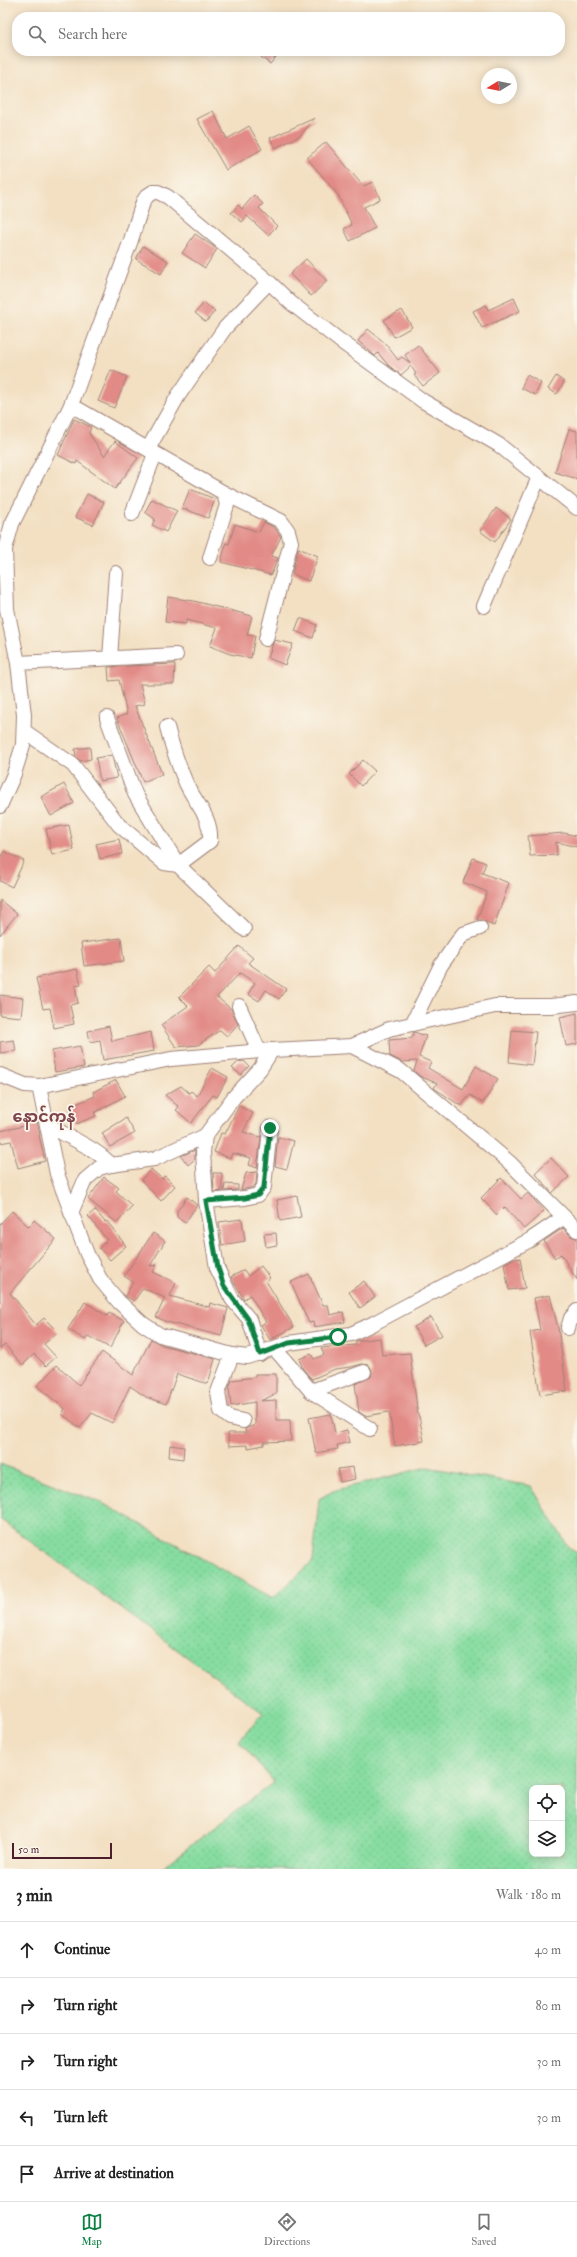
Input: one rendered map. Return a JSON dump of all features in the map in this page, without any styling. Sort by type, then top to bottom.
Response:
[{"type":"street","points":[[0,806],[14,774],[23,745],[24,731],[24,715],[18,663],[7,609],[5,549],[12,524],[71,405],[147,196],[153,192],[158,192],[168,197],[269,282],[297,308],[423,401],[499,445],[577,508]]},
{"type":"street","points":[[132,514],[152,451],[178,396],[225,328],[269,282]]},
{"type":"street","points":[[71,405],[224,493],[281,521],[288,531],[291,542],[266,639]]},
{"type":"street","points":[[484,606],[539,477]]},
{"type":"street","points":[[210,558],[227,505],[224,493]]},
{"type":"street","points":[[110,658],[116,573]]},
{"type":"street","points":[[18,663],[176,655]]},
{"type":"street","points":[[107,718],[135,794],[178,865],[244,928]]},
{"type":"street","points":[[24,731],[73,765],[119,825],[164,863],[178,865],[210,841],[211,830],[205,815],[186,784],[167,727]]},
{"type":"street","points":[[412,1024],[445,959],[463,934],[480,928]]},
{"type":"street","points":[[0,1074],[25,1085],[39,1086],[171,1059],[266,1050],[352,1046],[389,1029],[495,1006],[551,1006],[577,1003]]},
{"type":"street","points":[[239,1006],[266,1050],[260,1069],[234,1097],[206,1136],[203,1152],[206,1201],[218,1268],[224,1286],[248,1319],[260,1354]]},
{"type":"street","points":[[352,1046],[401,1071],[509,1162],[577,1230]]},
{"type":"street","points":[[39,1086],[57,1174],[87,1254],[100,1279],[119,1302],[143,1324],[160,1335],[232,1355],[247,1357],[300,1340],[338,1337],[368,1326],[535,1237],[564,1217]]},
{"type":"street","points":[[47,1124],[66,1137],[102,1156],[111,1164]]},
{"type":"street","points":[[206,1201],[245,1198],[258,1195],[264,1187],[270,1128]]},
{"type":"street","points":[[71,1213],[85,1180],[99,1168],[111,1164],[154,1159],[206,1136]]},
{"type":"street","points":[[568,1328],[571,1318],[577,1311]]},
{"type":"street","points":[[275,1349],[311,1391],[370,1429]]},
{"type":"street","points":[[232,1355],[218,1392],[220,1405],[221,1411],[230,1418],[243,1421]]},
{"type":"street","points":[[311,1391],[364,1372]]},
{"type":"green space","points":[[0,1464],[102,1503],[273,1598],[313,1561],[319,1499],[333,1491],[427,1467],[531,1486],[569,1548],[577,1553],[577,1869],[160,1869],[274,1782],[239,1741],[263,1713],[0,1519]]},
{"type":"building","points":[[262,56],[277,56],[270,64],[261,57]]},
{"type":"building","points":[[213,111],[227,139],[249,126],[262,149],[226,170],[197,119]]},
{"type":"building","points":[[315,118],[300,136],[275,148],[270,138]]},
{"type":"building","points":[[326,142],[363,186],[373,182],[380,199],[364,207],[375,228],[350,241],[344,229],[352,225],[338,195],[307,158]]},
{"type":"building","points":[[254,195],[263,204],[259,208],[277,226],[268,235],[247,216],[242,222],[231,213],[238,205],[242,209]]},
{"type":"building","points":[[195,234],[217,249],[205,268],[182,253]]},
{"type":"building","points":[[143,246],[168,261],[161,274],[136,259]]},
{"type":"building","points":[[306,259],[327,281],[311,296],[290,274]]},
{"type":"building","points":[[514,298],[520,311],[482,328],[473,311],[486,305],[488,310]]},
{"type":"building","points":[[204,303],[215,311],[206,322],[195,313]]},
{"type":"building","points":[[402,310],[412,327],[394,337],[384,320]]},
{"type":"building","points":[[368,329],[385,343],[398,360],[402,357],[410,363],[405,355],[418,345],[440,373],[423,386],[414,375],[416,374],[411,366],[401,375],[388,365],[378,353],[375,356],[358,341]]},
{"type":"building","points":[[111,370],[127,377],[114,408],[98,401]]},
{"type":"building","points":[[527,375],[541,383],[535,395],[521,388]]},
{"type":"building","points":[[556,376],[564,382],[557,394],[548,389]]},
{"type":"building","points":[[74,419],[91,427],[89,433],[104,456],[115,441],[138,458],[115,489],[77,461],[76,464],[58,455]]},
{"type":"building","points":[[569,429],[577,431],[577,479],[555,472]]},
{"type":"building","points":[[190,489],[215,499],[208,518],[182,508]]},
{"type":"building","points":[[87,494],[104,502],[93,525],[75,517]]},
{"type":"building","points":[[152,499],[177,511],[166,532],[152,525],[155,519],[145,512]]},
{"type":"building","points":[[496,508],[511,519],[495,542],[480,531]]},
{"type":"building","points":[[264,522],[275,528],[281,537],[271,556],[278,558],[271,575],[221,562],[226,543],[229,544],[235,524],[259,532]]},
{"type":"building","points":[[298,548],[318,556],[309,581],[292,574]]},
{"type":"building","points":[[168,597],[194,601],[252,616],[247,635],[255,636],[251,658],[230,654],[210,646],[217,628],[186,620],[186,624],[165,622]]},
{"type":"building","points":[[300,618],[317,625],[313,638],[295,631]]},
{"type":"building","points":[[274,640],[293,644],[285,665],[268,658]]},
{"type":"building","points":[[175,664],[174,684],[140,684],[145,704],[135,706],[162,774],[143,782],[117,718],[127,714],[119,680],[109,681],[108,667]]},
{"type":"building","points":[[90,747],[91,759],[80,761],[76,757],[75,749]]},
{"type":"building","points":[[112,755],[117,778],[100,781],[96,758]]},
{"type":"building","points":[[363,760],[375,771],[361,786],[349,774]]},
{"type":"building","points":[[64,784],[74,803],[51,816],[41,797]]},
{"type":"building","points":[[69,825],[74,850],[52,855],[46,829]]},
{"type":"building","points":[[564,833],[577,836],[577,847],[556,842],[557,855],[530,856],[528,836]]},
{"type":"building","points":[[119,839],[122,854],[100,859],[96,844]]},
{"type":"building","points":[[4,851],[24,861],[12,887],[0,881],[0,859]]},
{"type":"building","points":[[473,858],[486,863],[482,873],[509,883],[494,926],[482,920],[477,920],[487,892],[463,882]]},
{"type":"building","points":[[0,900],[17,914],[0,935]]},
{"type":"building","points":[[121,938],[124,961],[84,966],[81,943]]},
{"type":"building","points":[[239,946],[253,958],[248,963],[286,989],[279,999],[266,990],[259,1001],[248,994],[255,983],[240,973],[217,997],[231,1009],[238,1024],[227,1036],[220,1030],[198,1045],[176,1047],[161,1025],[188,1006],[179,997],[209,967],[215,973]]},
{"type":"building","points":[[77,969],[81,985],[75,986],[78,1003],[70,1005],[74,1024],[54,1028],[50,1008],[43,1009],[36,978]]},
{"type":"building","points":[[0,995],[23,998],[21,1017],[0,1015]]},
{"type":"building","points":[[577,1013],[577,1044],[566,1046],[560,1017]]},
{"type":"building","points":[[109,1026],[112,1041],[151,1032],[154,1051],[103,1060],[100,1040],[90,1042],[88,1031]]},
{"type":"building","points":[[512,1030],[536,1032],[532,1065],[509,1062]]},
{"type":"building","points":[[414,1032],[426,1036],[419,1057],[431,1062],[428,1068],[463,1089],[476,1066],[498,1079],[483,1103],[470,1095],[461,1106],[434,1088],[437,1083],[421,1077],[414,1071],[417,1061],[402,1062],[390,1056],[389,1040],[412,1038]]},
{"type":"building","points":[[14,1040],[16,1051],[0,1053],[0,1042]]},
{"type":"building","points":[[80,1046],[84,1067],[55,1072],[52,1051]]},
{"type":"building","points":[[244,1061],[249,1066],[241,1075],[232,1068],[238,1062]]},
{"type":"building","points":[[212,1068],[228,1077],[217,1097],[213,1095],[191,1123],[176,1110],[179,1107],[165,1095],[181,1086],[189,1093],[191,1091],[197,1096]]},
{"type":"building","points":[[116,1080],[125,1096],[94,1113],[96,1116],[76,1124],[69,1107],[95,1096],[93,1092]]},
{"type":"building","points":[[239,1106],[253,1113],[243,1132],[261,1137],[257,1168],[249,1165],[251,1158],[232,1153],[230,1158],[214,1152],[221,1133],[225,1134]]},
{"type":"building","points":[[126,1118],[135,1133],[110,1147],[102,1133]]},
{"type":"building","points":[[37,1121],[45,1161],[18,1168],[11,1141],[0,1143],[0,1131],[24,1126],[24,1123]]},
{"type":"building","points":[[278,1137],[294,1141],[287,1169],[275,1166]]},
{"type":"building","points":[[195,1150],[195,1159],[188,1165],[181,1156]]},
{"type":"building","points":[[551,1158],[569,1177],[552,1193],[535,1173]]},
{"type":"building","points":[[151,1169],[162,1179],[165,1176],[175,1186],[161,1201],[141,1180]]},
{"type":"building","points":[[257,1172],[256,1184],[253,1187],[241,1190],[246,1173]]},
{"type":"building","points":[[213,1173],[222,1173],[222,1191],[214,1192]]},
{"type":"building","points":[[104,1177],[119,1188],[116,1191],[132,1206],[117,1223],[88,1199]]},
{"type":"building","points":[[501,1178],[521,1199],[528,1193],[544,1211],[524,1229],[505,1207],[497,1215],[481,1198]]},
{"type":"building","points":[[225,1184],[238,1185],[238,1190],[224,1191]]},
{"type":"building","points":[[297,1196],[301,1217],[280,1221],[277,1200]]},
{"type":"building","points":[[187,1197],[197,1205],[185,1223],[177,1217],[177,1211]]},
{"type":"building","points":[[95,1210],[105,1222],[107,1221],[126,1246],[110,1260],[99,1248],[107,1240],[88,1216]]},
{"type":"building","points":[[12,1211],[29,1227],[34,1220],[56,1239],[10,1293],[36,1325],[44,1318],[58,1332],[44,1344],[56,1357],[46,1366],[34,1354],[23,1365],[5,1345],[0,1349],[0,1224]]},
{"type":"building","points":[[242,1219],[245,1241],[222,1245],[219,1222]]},
{"type":"building","points":[[563,1228],[571,1236],[577,1238],[577,1280],[561,1254],[555,1258],[544,1241]]},
{"type":"building","points":[[153,1233],[165,1241],[150,1266],[157,1265],[153,1272],[176,1283],[170,1296],[209,1307],[210,1303],[228,1308],[221,1336],[167,1322],[156,1317],[165,1298],[143,1288],[134,1301],[125,1296],[133,1282],[124,1276]]},
{"type":"building","points":[[276,1233],[277,1245],[266,1247],[264,1234]]},
{"type":"building","points":[[520,1258],[525,1288],[509,1290],[504,1264],[513,1259]]},
{"type":"building","points":[[261,1266],[270,1278],[266,1281],[294,1327],[270,1340],[261,1325],[266,1322],[250,1295],[244,1299],[231,1277],[244,1270],[248,1276]]},
{"type":"building","points":[[309,1274],[323,1305],[328,1305],[330,1315],[343,1312],[345,1322],[314,1327],[313,1322],[309,1323],[291,1282]]},
{"type":"building","points":[[364,1281],[375,1297],[360,1308],[349,1292]]},
{"type":"building","points":[[550,1295],[558,1328],[567,1391],[540,1395],[530,1332],[540,1330],[534,1298]]},
{"type":"building","points":[[85,1302],[107,1316],[109,1313],[124,1321],[110,1348],[88,1336],[85,1340],[68,1329]]},
{"type":"building","points":[[431,1317],[442,1335],[424,1345],[414,1327]]},
{"type":"building","points":[[380,1338],[382,1355],[410,1353],[418,1416],[424,1441],[395,1446],[389,1412],[365,1416],[359,1412],[355,1384],[371,1377],[372,1370],[369,1365],[362,1364],[335,1369],[312,1379],[303,1369],[299,1359],[311,1354],[314,1359],[324,1355],[321,1348],[356,1345],[356,1341]]},
{"type":"building","points":[[151,1339],[162,1345],[215,1359],[208,1384],[177,1374],[166,1404],[146,1397],[130,1386],[112,1423],[92,1413],[80,1428],[62,1414],[65,1409],[37,1386],[57,1365],[79,1385],[102,1352],[133,1375]]},
{"type":"building","points":[[255,1374],[276,1374],[276,1394],[260,1401],[276,1400],[276,1420],[290,1420],[291,1441],[264,1442],[264,1445],[248,1448],[248,1445],[229,1446],[228,1433],[246,1433],[245,1429],[255,1425],[255,1402],[231,1406],[229,1388],[232,1380],[255,1377]]},
{"type":"building","points":[[331,1414],[335,1433],[347,1430],[350,1442],[337,1445],[338,1449],[316,1453],[309,1418]]},
{"type":"building","points":[[170,1445],[184,1447],[183,1459],[169,1457]]},
{"type":"building","points":[[353,1467],[355,1479],[340,1482],[338,1469]]},
{"type":"district","name":"နောင်ကုန်","points":[[44,1116]]},
{"type":"route","points":[[270,1128],[264,1187],[258,1195],[245,1198],[206,1201],[218,1268],[224,1286],[248,1319],[260,1354],[289,1343],[338,1337]]}]
